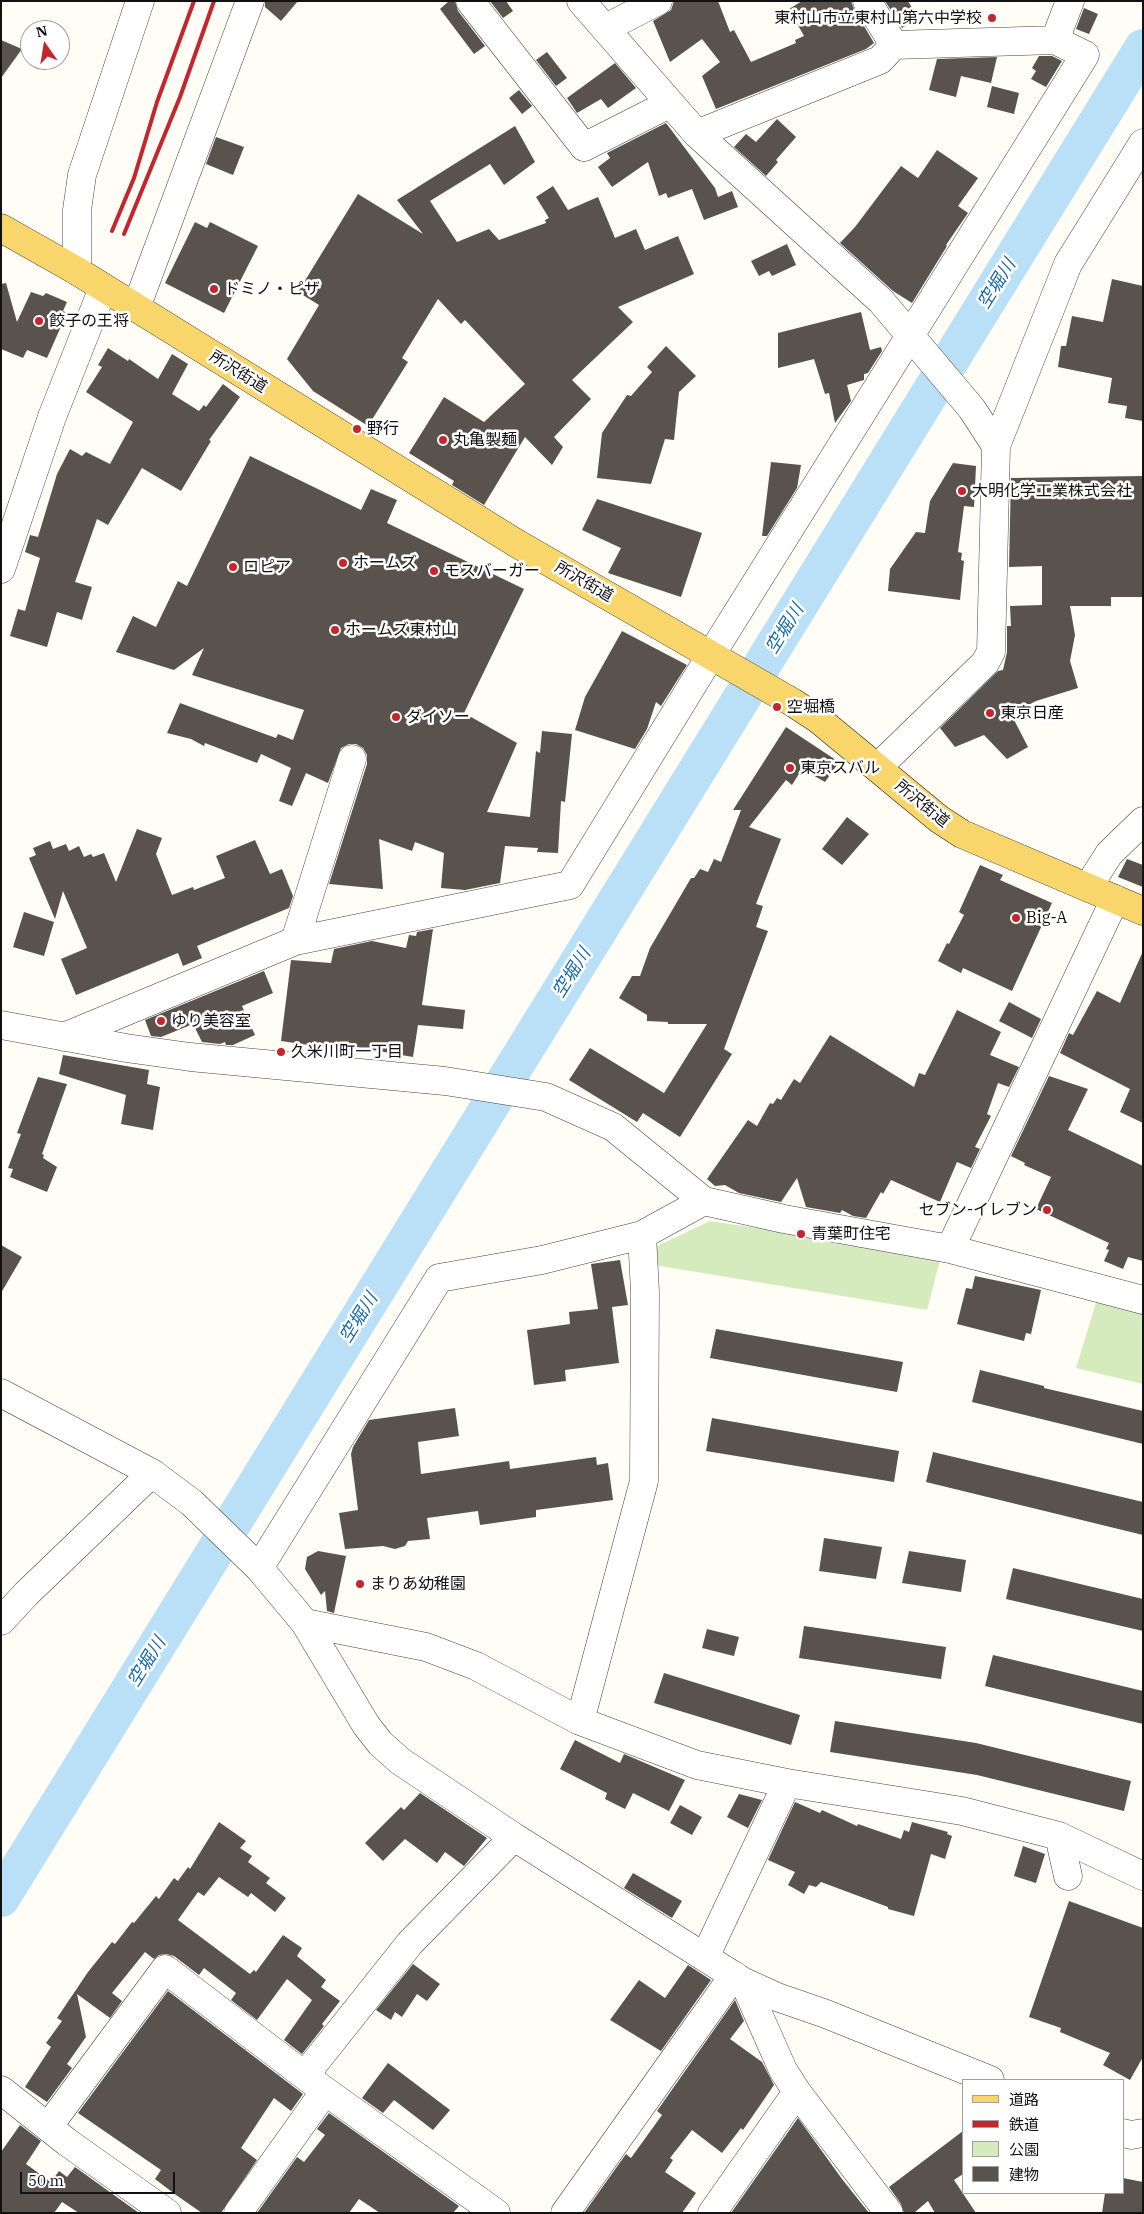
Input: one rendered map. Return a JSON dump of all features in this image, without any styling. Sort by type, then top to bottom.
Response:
[{"type":"main road","name":"所沢街道","points":[[1,228],[77,271],[516,544],[715,657],[818,719],[938,819],[962,834],[1143,911]]},
{"type":"street","points":[[77,271],[77,210],[82,175],[140,1]]},
{"type":"street","points":[[136,308],[250,1]]},
{"type":"street","points":[[470,1],[584,147],[669,104]]},
{"type":"street","points":[[581,1],[669,104],[698,134],[881,301],[911,334],[967,404],[996,446]]},
{"type":"street","points":[[606,28],[658,1]]},
{"type":"street","points":[[867,1],[894,45]]},
{"type":"street","points":[[1054,40],[1070,1]]},
{"type":"street","points":[[64,1037],[294,941],[570,885],[715,657],[911,334],[1085,55],[1054,40],[894,45],[880,60],[698,134]]},
{"type":"street","points":[[878,768],[986,663],[992,652],[996,446],[1068,264],[1143,143]]},
{"type":"street","points":[[1,570],[52,418],[103,288]]},
{"type":"street","points":[[294,941],[352,759]]},
{"type":"street","points":[[1088,887],[1110,854],[1143,821]]},
{"type":"street","points":[[950,1249],[1115,899]]},
{"type":"street","points":[[1,1025],[126,1048],[190,1057],[444,1081],[546,1098],[613,1127],[704,1201],[784,1219],[950,1249],[1143,1300]]},
{"type":"street","points":[[257,1566],[439,1278],[542,1260],[642,1235],[704,1201]]},
{"type":"street","points":[[580,1722],[644,1481],[645,1292],[642,1235]]},
{"type":"street","points":[[1,1393],[152,1474],[192,1502],[257,1566],[305,1623],[366,1724],[380,1743],[400,1760],[514,1836],[739,1978],[777,1997],[826,2014],[988,2079]]},
{"type":"street","points":[[1,1621],[26,1594],[152,1474]]},
{"type":"street","points":[[305,1623],[426,1647],[476,1666],[580,1722],[697,1765],[787,1783],[962,1811],[1059,1836],[1143,1876]]},
{"type":"street","points":[[705,1957],[787,1783]]},
{"type":"street","points":[[238,2213],[315,2083],[410,1942],[514,1836]]},
{"type":"street","points":[[1059,1836],[1068,1876]]},
{"type":"street","points":[[48,2127],[165,1969],[485,2210]]},
{"type":"street","points":[[739,1978],[783,2070],[797,2092],[889,2213]]},
{"type":"street","points":[[565,2213],[739,1978]]},
{"type":"street","points":[[1,2090],[48,2127],[167,2213]]},
{"type":"street","points":[[712,2213],[797,2092]]},
{"type":"street","points":[[1124,2133],[1131,2135],[1143,2133]]},
{"type":"green space","points":[[710,1221],[941,1256],[927,1310],[654,1265],[653,1248]]},
{"type":"green space","points":[[1098,1296],[1143,1308],[1143,1384],[1076,1368]]},
{"type":"building","points":[[265,1],[298,1],[281,21],[265,7]]},
{"type":"building","points":[[449,1],[455,1],[458,11],[485,46],[474,54],[440,9]]},
{"type":"building","points":[[490,1],[506,1],[513,11],[503,18]]},
{"type":"building","points":[[674,1],[718,1],[730,32],[734,30],[751,62],[796,43],[795,40],[804,36],[789,9],[802,1],[851,1],[874,43],[866,49],[716,109],[702,76],[720,62],[702,39],[670,62],[653,21],[671,10]]},
{"type":"building","points":[[885,1],[908,1],[918,18],[902,28]]},
{"type":"building","points":[[1084,8],[1098,14],[1089,34],[1076,29]]},
{"type":"building","points":[[1,40],[20,48],[20,52],[1,78]]},
{"type":"building","points":[[547,52],[567,78],[556,86],[536,60]]},
{"type":"building","points":[[1039,56],[1052,56],[1062,61],[1046,87],[1031,79],[1036,71],[1032,68]]},
{"type":"building","points":[[997,57],[991,83],[961,76],[956,97],[929,90],[937,59]]},
{"type":"building","points":[[615,63],[636,88],[608,108],[601,99],[577,113],[567,98]]},
{"type":"building","points":[[992,86],[1019,93],[1014,114],[987,107]]},
{"type":"building","points":[[519,90],[532,106],[522,114],[509,98]]},
{"type":"building","points":[[777,119],[796,137],[776,160],[778,162],[766,176],[734,147],[746,134],[756,142]]},
{"type":"building","points":[[666,123],[715,188],[718,197],[732,191],[738,207],[704,220],[692,189],[668,198],[666,193],[659,196],[648,162],[612,187],[598,167],[610,158],[607,153]]},
{"type":"building","points":[[515,126],[535,162],[504,185],[490,164],[430,201],[457,242],[489,229],[499,240],[546,223],[545,220],[549,218],[536,197],[553,186],[568,210],[598,197],[615,238],[636,229],[645,250],[678,236],[694,274],[618,307],[633,322],[572,380],[591,399],[554,437],[563,447],[552,465],[525,437],[484,505],[452,485],[454,481],[409,453],[444,397],[484,422],[525,384],[465,320],[461,324],[438,299],[402,358],[408,362],[368,426],[313,391],[287,359],[319,305],[298,292],[358,194],[423,234],[397,200]]},
{"type":"building","points":[[216,137],[244,147],[233,175],[206,164]]},
{"type":"building","points":[[937,150],[978,178],[958,206],[968,213],[946,245],[912,303],[893,291],[840,243],[855,227],[901,166],[918,178]]},
{"type":"building","points":[[195,222],[207,228],[210,222],[258,246],[224,313],[165,283]]},
{"type":"building","points":[[787,244],[796,265],[772,276],[769,271],[759,276],[751,261]]},
{"type":"building","points":[[1112,279],[1143,286],[1143,421],[1125,418],[1127,406],[1108,403],[1112,378],[1058,367],[1061,346],[1066,346],[1072,316],[1103,322]]},
{"type":"building","points":[[6,283],[17,322],[31,292],[43,296],[46,293],[67,302],[63,311],[67,313],[47,358],[27,350],[23,358],[1,349],[1,284]]},
{"type":"building","points":[[861,312],[870,350],[881,347],[882,351],[868,373],[864,374],[864,380],[847,385],[851,401],[835,423],[829,393],[825,394],[814,359],[778,368],[778,333]]},
{"type":"building","points":[[666,346],[696,376],[679,392],[674,440],[665,439],[651,484],[597,478],[602,433],[627,395],[631,396],[652,372],[647,367]]},
{"type":"building","points":[[108,348],[128,361],[129,359],[158,379],[172,354],[188,364],[172,394],[199,411],[204,405],[206,407],[223,384],[240,397],[209,440],[211,441],[181,491],[142,468],[108,525],[97,519],[75,582],[92,587],[82,620],[57,612],[47,647],[10,636],[18,609],[25,611],[40,558],[25,552],[30,535],[38,537],[57,474],[70,449],[82,456],[86,452],[110,464],[133,422],[86,392],[102,367],[98,365]]},
{"type":"building","name":"ホームズ東村山","points":[[250,456],[361,510],[371,489],[397,500],[387,523],[524,589],[464,713],[517,743],[487,812],[530,817],[536,751],[540,753],[542,731],[572,734],[565,802],[561,801],[558,853],[537,852],[538,848],[505,846],[500,883],[465,890],[441,888],[444,853],[415,842],[412,851],[379,839],[383,889],[329,884],[367,764],[367,755],[363,748],[356,744],[349,744],[341,748],[328,783],[306,773],[292,806],[279,801],[291,768],[261,754],[257,763],[205,743],[204,746],[191,739],[167,733],[180,703],[276,738],[278,734],[293,740],[304,710],[192,675],[204,648],[174,670],[116,652],[133,616],[156,627],[178,581],[187,586]]},
{"type":"building","points":[[771,462],[801,465],[797,488],[767,536],[762,536]]},
{"type":"building","points":[[953,463],[976,466],[974,507],[964,506],[958,552],[962,553],[961,560],[964,561],[960,600],[888,591],[890,569],[916,532],[925,533],[930,501]]},
{"type":"building","points":[[1143,476],[1143,597],[1111,597],[1111,606],[1070,606],[1075,635],[1070,661],[1078,688],[1036,701],[1011,714],[1028,747],[1007,759],[984,735],[955,747],[940,728],[998,671],[1003,670],[1007,652],[1007,626],[1011,626],[1010,606],[1042,605],[1042,566],[1009,567],[1011,478]]},
{"type":"building","points":[[597,499],[702,533],[681,597],[608,573],[621,548],[582,530]]},
{"type":"building","points":[[622,631],[687,665],[661,706],[656,702],[647,729],[635,749],[575,730],[585,697]]},
{"type":"building","points":[[786,727],[839,762],[825,782],[802,769],[792,785],[786,780],[749,827],[781,839],[756,904],[763,906],[756,927],[768,931],[724,1049],[732,1054],[680,1137],[643,1113],[637,1122],[569,1080],[590,1048],[664,1093],[707,1024],[668,1024],[668,1022],[647,1021],[647,1015],[619,998],[632,976],[640,976],[650,948],[691,878],[694,878],[700,869],[708,872],[714,859],[721,862],[741,810],[733,810]]},
{"type":"building","points":[[847,817],[869,834],[842,865],[822,849]]},
{"type":"building","points":[[137,829],[162,838],[156,854],[172,895],[193,887],[194,890],[225,878],[216,856],[255,840],[270,874],[282,869],[293,896],[289,908],[197,946],[202,958],[183,966],[178,953],[76,995],[61,959],[87,948],[63,891],[55,919],[29,858],[36,855],[33,848],[50,841],[53,849],[66,844],[69,851],[79,846],[84,857],[91,854],[93,857],[104,853],[116,882]]},
{"type":"building","points":[[1127,859],[1143,865],[1143,887],[1118,877]]},
{"type":"building","points":[[980,865],[1003,875],[1000,880],[1052,903],[1012,991],[963,968],[961,973],[938,961],[964,915],[959,912]]},
{"type":"building","points":[[24,912],[54,922],[44,956],[13,947]]},
{"type":"building","points":[[433,929],[422,1005],[465,1010],[463,1029],[418,1025],[413,1057],[344,1045],[343,1050],[281,1041],[291,960],[331,963],[334,949],[372,941],[406,948],[409,935],[416,936],[417,932]]},
{"type":"building","points":[[1143,951],[1143,1123],[1120,1112],[1130,1089],[1060,1053],[1069,1033],[1073,1035],[1097,991],[1120,1003]]},
{"type":"building","points":[[264,971],[273,993],[242,1006],[255,1035],[233,1045],[226,1045],[225,1042],[220,1044],[202,1042],[193,1024],[161,1037],[151,1036],[145,1020]]},
{"type":"building","points":[[1009,1002],[1041,1019],[1032,1038],[999,1021]]},
{"type":"building","points":[[957,1010],[1001,1032],[990,1055],[1019,1067],[1009,1087],[998,1083],[987,1114],[991,1116],[975,1147],[980,1149],[971,1168],[957,1162],[940,1202],[891,1180],[883,1194],[881,1192],[866,1218],[853,1216],[842,1210],[840,1213],[806,1207],[797,1178],[781,1202],[739,1193],[725,1185],[715,1186],[707,1179],[748,1120],[757,1126],[770,1103],[773,1104],[777,1098],[781,1100],[794,1079],[800,1083],[830,1035],[914,1087],[919,1073],[925,1075]]},
{"type":"building","points":[[63,1055],[149,1070],[147,1084],[160,1087],[153,1130],[121,1124],[126,1095],[59,1074]]},
{"type":"building","points":[[1049,1076],[1088,1089],[1068,1130],[1143,1166],[1143,1261],[1128,1257],[1123,1269],[1104,1261],[1109,1250],[1106,1249],[1109,1243],[1036,1209],[1051,1177],[1024,1165],[1025,1163],[1011,1156]]},
{"type":"building","points":[[38,1077],[67,1084],[42,1154],[44,1155],[43,1158],[57,1167],[47,1192],[10,1177],[13,1169],[8,1168],[21,1134],[17,1133]]},
{"type":"building","points":[[1,1245],[22,1257],[1,1293]]},
{"type":"building","points":[[620,1260],[628,1305],[612,1307],[619,1363],[565,1370],[566,1381],[534,1385],[527,1330],[570,1324],[569,1312],[598,1309],[591,1264]]},
{"type":"building","points":[[975,1276],[1041,1290],[1031,1334],[1026,1333],[1024,1341],[957,1324],[966,1288],[972,1289]]},
{"type":"building","points":[[716,1329],[903,1362],[897,1392],[710,1358]]},
{"type":"building","points":[[980,1370],[1044,1386],[1044,1388],[1143,1411],[1143,1444],[972,1402]]},
{"type":"building","points":[[455,1408],[459,1436],[418,1442],[421,1474],[509,1461],[510,1469],[596,1457],[597,1465],[608,1463],[613,1500],[536,1510],[536,1517],[480,1525],[478,1511],[427,1518],[430,1539],[408,1541],[405,1546],[395,1549],[383,1546],[345,1549],[339,1513],[358,1510],[351,1454],[353,1447],[369,1420]]},
{"type":"building","points":[[712,1418],[899,1451],[894,1482],[706,1451]]},
{"type":"building","points":[[933,1452],[1143,1502],[1143,1535],[926,1482]]},
{"type":"building","points":[[824,1538],[882,1547],[876,1579],[819,1571]]},
{"type":"building","points":[[318,1551],[346,1556],[334,1613],[327,1611],[325,1591],[321,1595],[305,1569],[307,1557]]},
{"type":"building","points":[[909,1551],[966,1560],[961,1592],[902,1583]]},
{"type":"building","points":[[1013,1568],[1143,1599],[1143,1631],[1006,1599]]},
{"type":"building","points":[[804,1626],[946,1647],[941,1679],[799,1658]]},
{"type":"building","points":[[707,1629],[739,1637],[734,1656],[702,1648]]},
{"type":"building","points":[[993,1655],[1143,1691],[1143,1724],[985,1686]]},
{"type":"building","points":[[664,1673],[800,1715],[791,1745],[654,1703]]},
{"type":"building","points":[[835,1721],[976,1743],[1131,1781],[1124,1811],[977,1775],[830,1752]]},
{"type":"building","points":[[575,1740],[620,1763],[624,1754],[685,1780],[669,1811],[633,1793],[625,1809],[605,1799],[607,1793],[560,1769]]},
{"type":"building","points":[[420,1793],[487,1838],[464,1866],[445,1852],[437,1863],[405,1839],[383,1861],[365,1843],[401,1807],[404,1810]]},
{"type":"building","points":[[739,1794],[762,1800],[748,1828],[727,1817]]},
{"type":"building","points":[[795,1802],[820,1813],[822,1810],[857,1826],[858,1824],[901,1839],[904,1830],[909,1832],[912,1822],[948,1832],[947,1834],[952,1836],[945,1859],[931,1854],[914,1916],[888,1909],[888,1907],[821,1882],[816,1887],[809,1885],[804,1894],[788,1885],[795,1872],[768,1860]]},
{"type":"building","points":[[680,1805],[702,1817],[692,1835],[670,1823]]},
{"type":"building","points":[[219,1822],[246,1841],[240,1848],[252,1856],[248,1862],[270,1878],[266,1883],[286,1898],[275,1912],[251,1893],[248,1897],[219,1877],[204,1896],[198,1892],[178,1920],[250,1974],[254,1970],[256,1972],[283,1935],[302,1948],[297,1956],[326,1980],[321,1987],[340,2001],[322,2024],[324,2026],[302,2054],[284,2040],[312,2000],[287,1979],[257,2020],[231,2000],[236,1993],[204,1968],[199,1975],[174,1956],[159,1955],[154,1959],[145,1952],[112,1993],[122,2001],[110,2018],[77,1994],[86,2037],[67,2064],[72,2068],[47,2102],[25,2087],[51,2047],[46,2043],[62,2021],[57,2018],[88,1972],[112,1942],[115,1944],[156,1896],[159,1899],[174,1878],[178,1881],[188,1867],[190,1869]]},
{"type":"building","points":[[1023,1846],[1045,1854],[1036,1883],[1014,1876]]},
{"type":"building","points":[[633,1873],[682,1901],[672,1918],[624,1888]]},
{"type":"building","points":[[1069,1901],[1143,1928],[1143,2057],[1130,2080],[1103,2065],[1110,2053],[1060,2032],[1061,2028],[1029,2017]]},
{"type":"building","points":[[413,1964],[440,1984],[427,2001],[417,1994],[402,2017],[395,2012],[391,2020],[376,2010]]},
{"type":"building","points":[[688,1965],[711,1980],[661,2051],[610,2020],[639,1980],[665,1998]]},
{"type":"building","points":[[168,1991],[303,2094],[291,2111],[274,2098],[241,2148],[257,2160],[221,2213],[202,2213],[176,2195],[155,2179],[161,2170],[78,2113]]},
{"type":"building","points":[[735,2000],[744,2021],[730,2039],[762,2062],[774,2085],[743,2130],[741,2128],[722,2153],[692,2130],[670,2158],[673,2160],[665,2172],[696,2193],[682,2213],[584,2213],[626,2154],[631,2158],[662,2115],[657,2111]]},
{"type":"building","points":[[388,2063],[450,2110],[433,2130],[394,2100],[383,2113],[362,2098]]},
{"type":"building","points":[[329,2113],[459,2206],[453,2213],[380,2213],[359,2199],[349,2213],[257,2213],[297,2157],[304,2162],[325,2135],[317,2129]]},
{"type":"building","points":[[798,2118],[842,2179],[869,2213],[731,2213]]},
{"type":"building","points":[[20,2125],[41,2141],[26,2164],[51,2182],[59,2171],[67,2177],[75,2167],[139,2213],[79,2213],[62,2202],[54,2213],[1,2213],[1,2152]]},
{"type":"building","points":[[962,2132],[962,2175],[954,2180],[976,2213],[935,2213],[928,2201],[914,2213],[904,2213],[901,2204],[889,2187]]},
{"type":"building","points":[[1124,2178],[1143,2182],[1143,2213],[1102,2213],[1105,2194],[1124,2194]]},
{"type":"waterway","name":"空堀川","points":[[1,1898],[1143,48]]},
{"type":"railway","points":[[112,231],[134,178],[157,102],[194,1]]},
{"type":"railway","points":[[124,234],[180,97],[214,1]]},
{"type":"place","name":"東村山市立東村山第六中学校","points":[[992,18]]},
{"type":"place","name":"ドミノ・ピザ","points":[[214,289]]},
{"type":"place","name":"餃子の王将","points":[[39,321]]},
{"type":"place","name":"野行","points":[[357,429]]},
{"type":"place","name":"丸亀製麺","points":[[443,440]]},
{"type":"place","name":"大明化学工業株式会社","points":[[962,491]]},
{"type":"place","name":"ホームズ","points":[[343,563]]},
{"type":"place","name":"ロピア","points":[[233,567]]},
{"type":"place","name":"モスバーガー","points":[[434,571]]},
{"type":"place","name":"ホームズ東村山","points":[[335,630]]},
{"type":"place","name":"空堀橋","points":[[777,707]]},
{"type":"place","name":"東京日産","points":[[990,713]]},
{"type":"place","name":"ダイソー","points":[[396,717]]},
{"type":"place","name":"東京スバル","points":[[790,768]]},
{"type":"place","name":"Big-A","points":[[1016,918]]},
{"type":"place","name":"ゆり美容室","points":[[161,1021]]},
{"type":"place","name":"久米川町一丁目","points":[[281,1052]]},
{"type":"place","name":"セブン-イレブン","points":[[1047,1210]]},
{"type":"place","name":"青葉町住宅","points":[[801,1234]]},
{"type":"place","name":"まりあ幼稚園","points":[[360,1584]]}]
